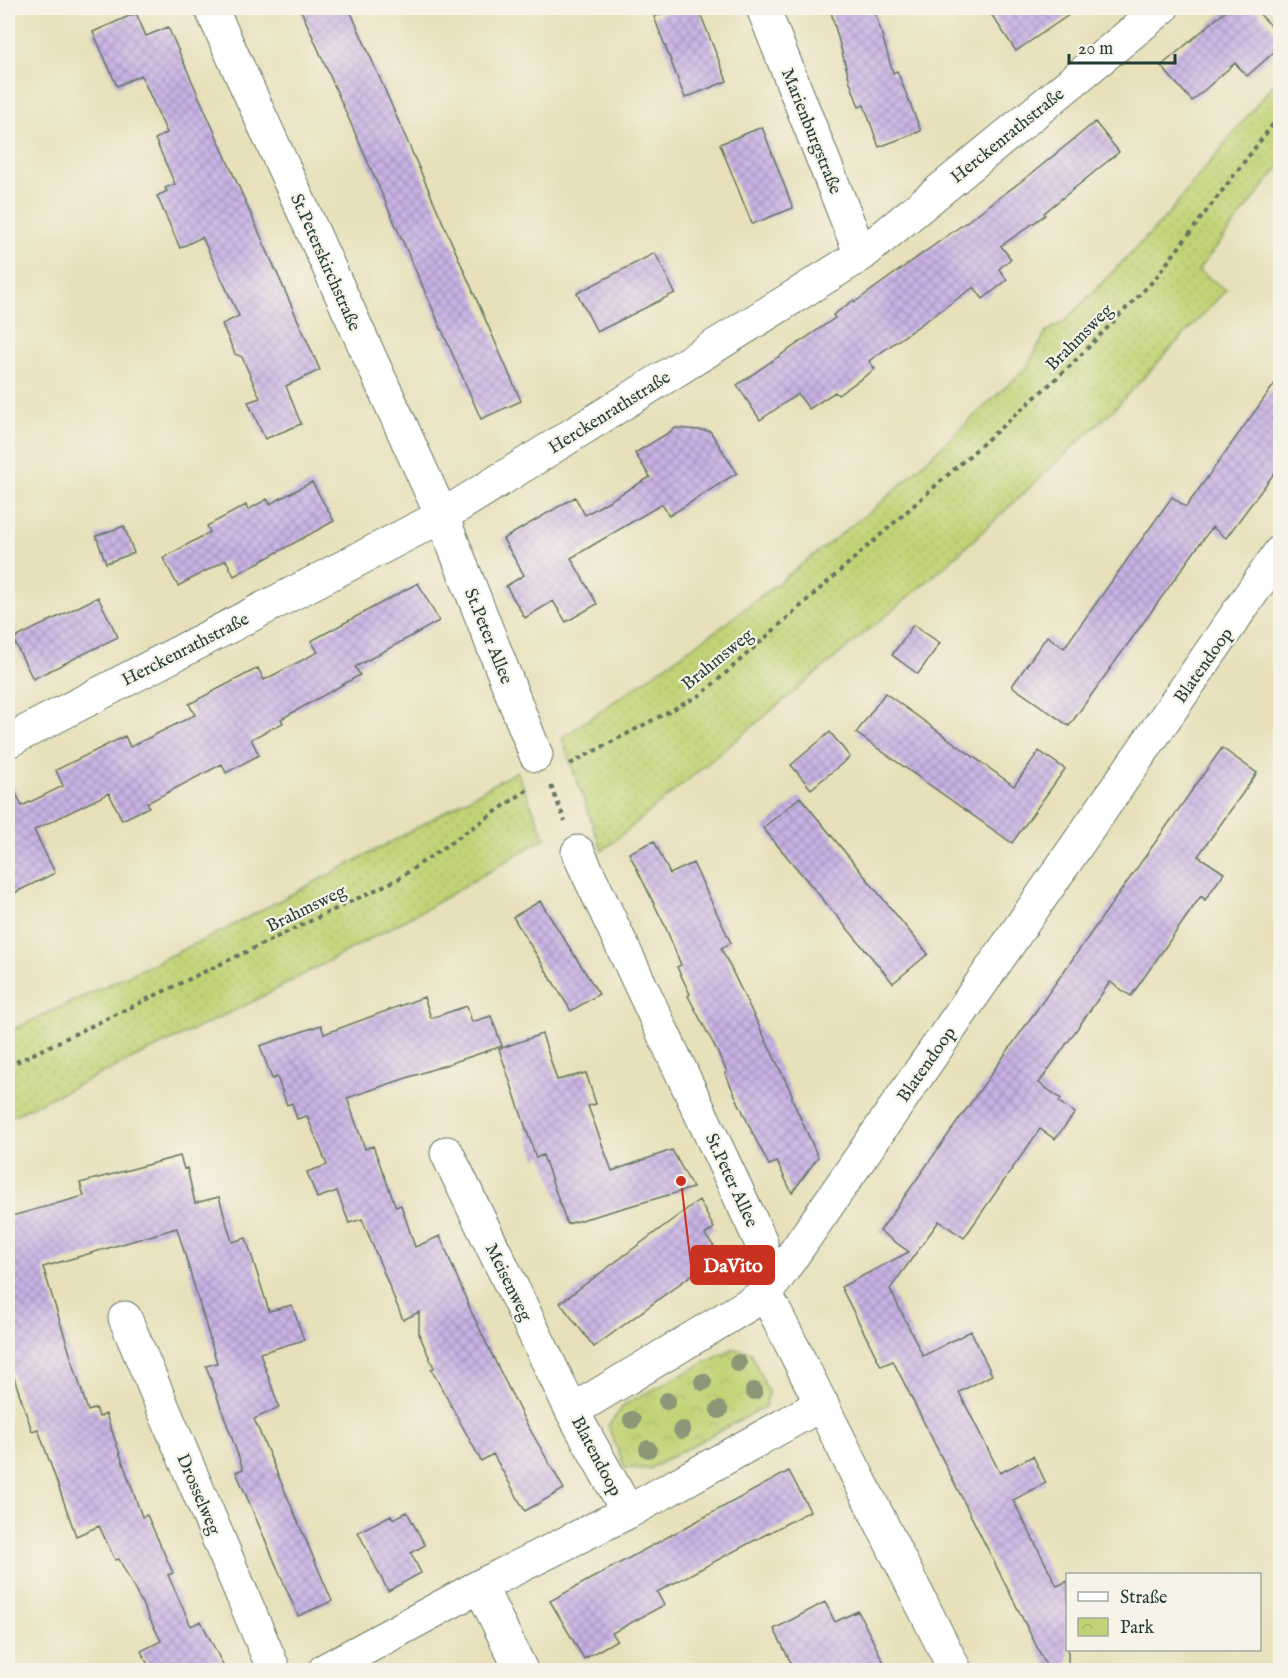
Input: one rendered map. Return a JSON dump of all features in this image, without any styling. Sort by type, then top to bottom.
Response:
[{"type":"street","name":"St.Peterskirchstraße","points":[[211,8],[442,516]]},
{"type":"street","name":"Marienburgstraße","points":[[764,8],[861,255]]},
{"type":"street","name":"Herckenrathstraße","points":[[8,741],[442,516],[861,255],[1162,8]]},
{"type":"street","name":"St.Peter Allee","points":[[442,516],[542,766]]},
{"type":"street","name":"Blatendoop","points":[[627,1512],[572,1411],[766,1294],[1281,552]]},
{"type":"street","name":"St.Peter Allee","points":[[579,852],[761,1242],[766,1294],[955,1671]]},
{"type":"street","name":"Meisenweg","points":[[447,1153],[572,1411]]},
{"type":"street","name":"Drosselweg","points":[[125,1318],[274,1671]]},
{"type":"street","name":"Blatendoop","points":[[325,1671],[480,1586],[627,1512],[822,1404]]},
{"type":"street","points":[[480,1586],[521,1671]]},
{"type":"path","name":"Brahmsweg","points":[[8,1066],[398,879],[542,766],[702,694],[1070,366],[1154,280],[1281,115]]},
{"type":"path","points":[[542,766],[579,852]]},
{"type":"green space","points":[[1280,76],[1280,166],[1198,270],[1226,290],[1115,408],[942,569],[602,851],[562,738],[724,625],[882,502],[1027,367],[1046,332],[1065,321],[1163,220]]},
{"type":"green space","points":[[517,771],[545,838],[431,906],[252,1002],[8,1118],[8,1032],[216,934],[393,841]]},
{"type":"green space","points":[[732,1349],[750,1351],[768,1392],[766,1406],[649,1469],[625,1468],[608,1426],[625,1404]]},
{"type":"building","points":[[300,8],[349,8],[521,401],[481,419]]},
{"type":"building","points":[[676,8],[698,8],[727,81],[685,98],[654,17]]},
{"type":"building","points":[[830,8],[874,8],[893,73],[897,71],[921,131],[879,147],[864,105],[859,107],[850,82]]},
{"type":"building","points":[[987,8],[1079,8],[1016,51]]},
{"type":"building","points":[[1229,8],[1254,8],[1281,37],[1281,46],[1247,76],[1235,63],[1192,101],[1161,66]]},
{"type":"building","points":[[136,13],[146,36],[168,27],[320,370],[286,386],[301,424],[265,439],[248,402],[260,398],[242,357],[235,354],[222,324],[239,316],[202,237],[180,248],[157,196],[167,191],[165,188],[175,184],[155,139],[167,133],[141,75],[117,86],[93,32]]},
{"type":"building","points":[[1095,122],[1119,152],[1044,213],[1045,215],[1001,246],[1011,259],[999,269],[1007,280],[983,299],[974,287],[869,361],[875,369],[838,395],[835,392],[809,409],[798,394],[760,420],[737,385],[835,318],[833,315],[854,300],[855,302],[965,223]]},
{"type":"building","points":[[762,127],[793,208],[752,224],[720,144]]},
{"type":"building","points":[[655,253],[675,293],[597,332],[577,293]]},
{"type":"building","points":[[1281,375],[1281,464],[1226,538],[1212,527],[1069,726],[1012,686],[1047,636],[1064,648],[1172,497],[1186,507]]},
{"type":"building","points":[[676,428],[710,431],[737,473],[669,516],[662,504],[571,558],[597,604],[566,622],[553,601],[525,618],[506,586],[524,575],[503,539],[575,497],[585,515],[650,477],[635,453]]},
{"type":"building","points":[[312,482],[334,521],[234,576],[226,560],[178,586],[163,558],[210,532],[207,526],[246,505],[248,510],[267,499],[270,504]]},
{"type":"building","points":[[124,526],[134,553],[106,563],[96,536]]},
{"type":"building","points":[[418,583],[439,621],[355,667],[360,675],[281,719],[283,723],[251,739],[259,755],[226,773],[222,764],[147,803],[149,807],[122,820],[109,793],[34,830],[55,873],[8,896],[8,777],[22,806],[63,786],[56,770],[125,736],[130,747],[195,715],[189,704],[258,668],[264,680],[318,652],[311,641]]},
{"type":"building","points":[[98,597],[118,637],[33,679],[13,639]]},
{"type":"building","points":[[913,625],[940,643],[918,674],[892,655]]},
{"type":"building","points":[[885,693],[1014,786],[1039,751],[1065,769],[1012,843],[856,733]]},
{"type":"building","points":[[830,732],[850,757],[811,789],[791,765]]},
{"type":"building","points":[[1222,748],[1257,773],[1198,856],[1224,873],[1205,900],[1201,896],[1131,996],[1110,982],[1039,1083],[1075,1113],[1055,1139],[1040,1129],[964,1238],[939,1221],[890,1289],[923,1356],[971,1331],[992,1375],[959,1392],[1000,1473],[1033,1456],[1046,1483],[1013,1500],[1057,1586],[1066,1582],[1068,1671],[1049,1671],[893,1361],[881,1366],[841,1287],[909,1252],[880,1231]]},
{"type":"building","points":[[800,797],[928,954],[893,983],[763,828]]},
{"type":"building","points":[[654,841],[670,874],[693,863],[731,943],[721,948],[792,1094],[792,1099],[818,1157],[792,1193],[777,1162],[769,1165],[753,1134],[725,1073],[727,1072],[688,996],[690,994],[677,967],[681,965],[665,926],[629,853]]},
{"type":"building","points":[[540,901],[599,994],[571,1011],[513,917]]},
{"type":"building","points":[[424,997],[431,1018],[467,1006],[472,1022],[491,1016],[502,1046],[347,1098],[365,1149],[373,1146],[396,1207],[401,1205],[415,1247],[440,1236],[471,1311],[497,1365],[524,1419],[564,1489],[525,1511],[493,1454],[481,1461],[431,1369],[434,1368],[419,1334],[419,1312],[403,1320],[362,1219],[349,1223],[337,1191],[317,1198],[307,1172],[327,1165],[307,1116],[297,1119],[292,1103],[287,1105],[277,1077],[272,1079],[260,1046],[321,1025],[324,1034]]},
{"type":"building","points":[[542,1034],[557,1080],[586,1073],[596,1104],[588,1106],[612,1171],[672,1150],[693,1188],[567,1224],[543,1155],[536,1158],[499,1049]]},
{"type":"building","points":[[180,1156],[184,1169],[187,1168],[195,1203],[219,1197],[232,1242],[246,1238],[269,1311],[292,1305],[304,1340],[260,1353],[279,1407],[254,1419],[332,1601],[298,1616],[236,1472],[243,1469],[206,1366],[217,1363],[177,1228],[43,1267],[88,1411],[96,1408],[99,1417],[106,1414],[142,1517],[147,1515],[173,1573],[168,1575],[191,1626],[201,1621],[226,1671],[151,1671],[141,1651],[161,1641],[119,1559],[115,1560],[99,1526],[76,1536],[38,1429],[32,1431],[8,1360],[8,1217],[84,1196],[80,1183]]},
{"type":"building","points":[[699,1200],[714,1228],[705,1235],[720,1254],[594,1347],[560,1303]]},
{"type":"building","points":[[789,1471],[810,1511],[657,1592],[664,1605],[612,1633],[617,1640],[584,1659],[550,1601]]},
{"type":"building","points":[[407,1512],[425,1545],[411,1553],[421,1573],[388,1591],[358,1532],[391,1515],[393,1519]]},
{"type":"building","points":[[825,1602],[835,1622],[858,1611],[888,1671],[813,1671],[810,1665],[795,1671],[774,1629]]},
{"type":"place","name":"DaVito","points":[[681,1181]]}]
